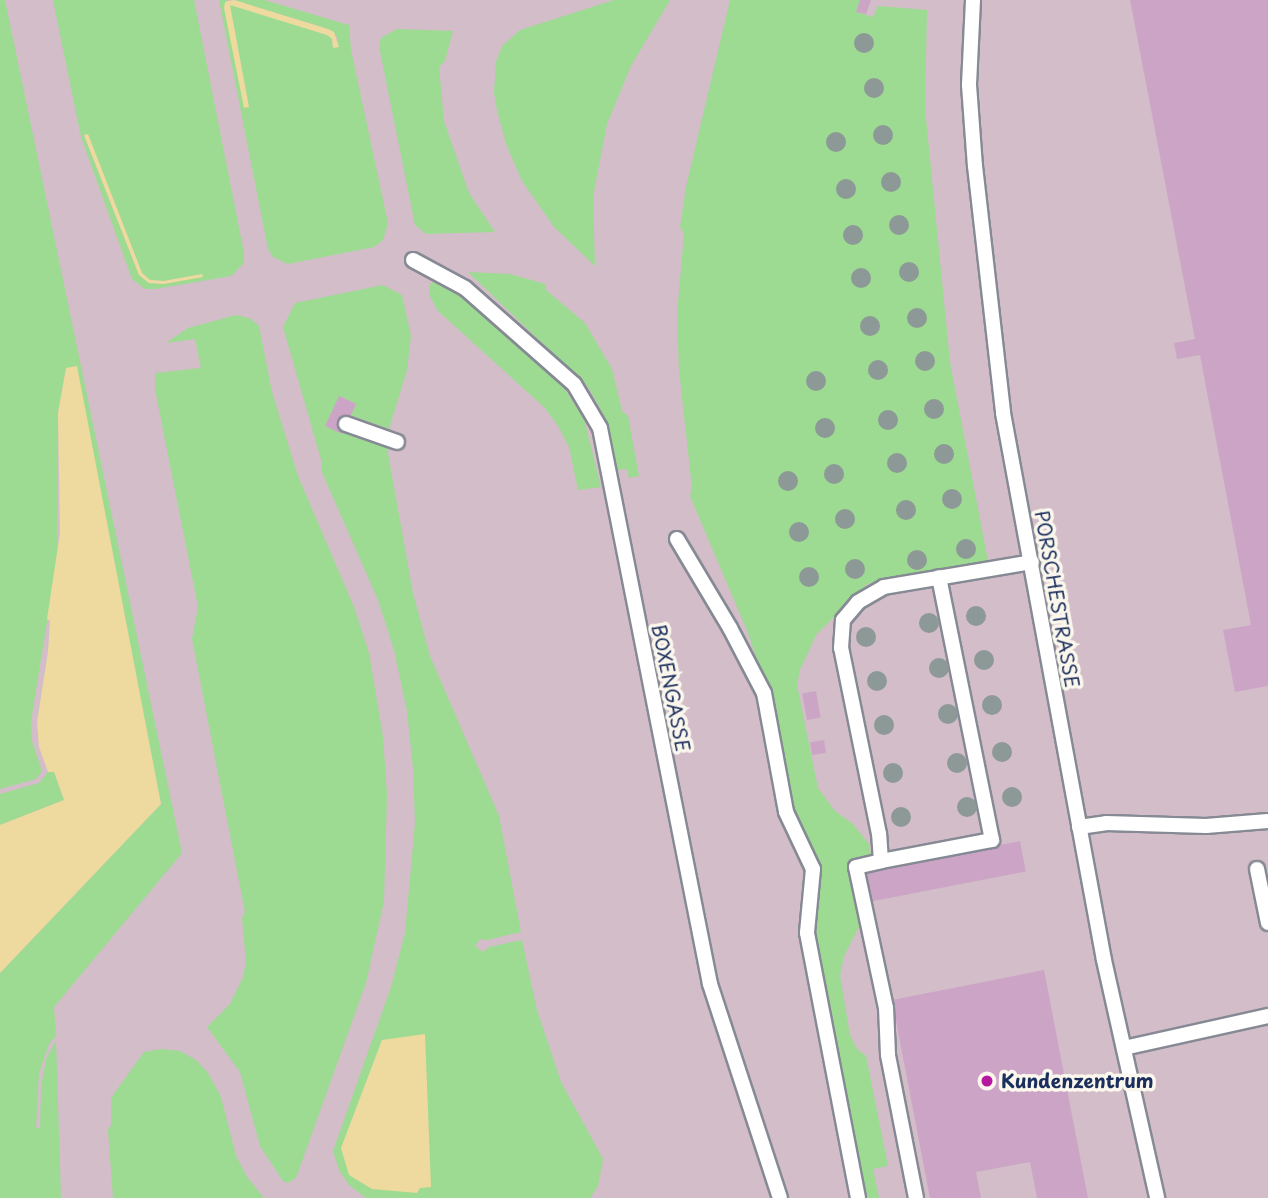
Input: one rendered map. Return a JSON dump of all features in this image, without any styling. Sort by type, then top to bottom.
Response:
[{"type":"lane","name":"PORSCHESTRASSE","points":[[973,0],[970,85],[990,311],[1003,413],[1079,827],[1157,1198]]},
{"type":"lane","name":"BOXENGASSE","points":[[413,260],[466,288],[574,384],[600,428],[710,984],[780,1198]]},
{"type":"lane","points":[[346,424],[397,442]]},
{"type":"lane","points":[[677,539],[730,628],[764,693],[786,812],[813,869],[807,933],[858,1198]]},
{"type":"lane","points":[[881,861],[879,834],[841,648],[843,620],[858,602],[884,587],[1031,562]]},
{"type":"lane","points":[[916,1198],[888,1055],[886,1008],[856,867],[992,840],[939,577]]},
{"type":"lane","points":[[1079,827],[1106,823],[1206,826],[1268,821]]},
{"type":"lane","points":[[1257,869],[1268,923]]},
{"type":"lane","points":[[1124,1048],[1268,1016]]},
{"type":"shaded area","points":[[0,0],[1268,0],[1268,1198],[0,1198]]},
{"type":"green space","points":[[0,0],[5,0],[182,853],[54,1007],[56,1036],[49,1044],[39,1073],[36,1128],[40,1128],[41,1086],[46,1059],[56,1041],[61,1198],[0,1198],[0,973],[161,804],[66,368],[58,413],[57,560],[31,721],[32,741],[42,771],[36,779],[0,789]]},
{"type":"green space","points":[[53,0],[194,0],[244,263],[231,276],[155,289],[145,289],[132,279],[81,137]],"holes":[[[88,135],[142,273],[150,280],[164,281],[202,274],[164,284],[149,283],[139,275],[84,136]]]},
{"type":"green space","points":[[219,0],[228,0],[225,2],[229,8],[231,4],[327,35],[332,39],[333,48],[338,47],[337,37],[328,29],[234,0],[264,0],[349,25],[351,50],[388,223],[383,240],[374,247],[288,264],[273,257],[268,249]]},
{"type":"green space","points":[[614,0],[670,0],[631,66],[607,124],[593,197],[595,266],[554,227],[522,181],[506,144],[497,110],[494,93],[496,62],[502,46],[520,30]]},
{"type":"green space","points":[[730,0],[860,0],[857,12],[873,17],[878,6],[927,10],[925,108],[950,362],[988,561],[867,584],[816,635],[800,670],[797,685],[818,788],[835,811],[853,824],[869,844],[872,860],[866,913],[844,956],[840,976],[850,1035],[857,1049],[866,1056],[888,1166],[873,1169],[879,1198],[865,1198],[816,959],[814,857],[790,805],[763,678],[748,633],[690,496],[692,488],[679,370],[677,314],[684,234],[680,227],[686,187]]},
{"type":"green space","points":[[397,29],[453,31],[445,61],[439,67],[444,121],[469,193],[495,232],[426,234],[415,225],[379,46],[381,38]]},
{"type":"green space","points":[[468,272],[510,274],[545,284],[546,290],[585,323],[612,369],[622,411],[628,416],[639,476],[629,478],[627,469],[618,470],[605,417],[588,387]]},
{"type":"green space","points":[[433,282],[467,298],[564,388],[584,419],[601,487],[578,490],[569,447],[558,426],[545,408],[437,310],[429,294],[430,284]]},
{"type":"green space","points":[[383,285],[402,295],[411,336],[407,370],[389,429],[350,415],[355,404],[340,396],[325,426],[387,448],[413,593],[430,656],[499,816],[521,932],[487,940],[480,939],[475,946],[483,952],[489,947],[522,940],[537,1010],[561,1082],[603,1159],[598,1186],[590,1198],[366,1198],[349,1185],[339,1170],[333,1151],[391,987],[405,933],[415,823],[413,768],[407,711],[394,650],[378,600],[321,470],[322,463],[283,327],[295,303]]},
{"type":"green space","points":[[236,315],[249,318],[259,326],[272,392],[298,476],[354,607],[369,653],[383,737],[387,794],[384,901],[366,983],[296,1178],[288,1183],[283,1181],[260,1146],[240,1072],[207,1027],[230,1004],[243,977],[246,962],[242,918],[245,912],[192,639],[198,607],[155,389],[155,373],[201,368],[195,339],[166,343],[188,328]]},
{"type":"green space","points":[[48,772],[54,772],[64,800],[0,825],[0,794],[39,783]]},
{"type":"green space","points":[[162,1049],[180,1051],[196,1060],[208,1073],[221,1097],[236,1156],[247,1177],[264,1198],[113,1198],[108,1130],[111,1125],[111,1098],[144,1052]]},
{"type":"sand","points":[[234,0],[328,29],[334,32],[339,47],[333,48],[332,39],[327,35],[230,5],[249,107],[244,108],[224,8],[225,2]]},
{"type":"sand","points":[[88,134],[142,273],[150,280],[164,281],[202,274],[203,277],[164,284],[149,283],[139,275],[84,135]]},
{"type":"sand","points":[[77,366],[161,804],[0,973],[0,825],[64,800],[54,772],[48,772],[39,747],[37,722],[48,652],[50,621],[47,619],[60,533],[58,413],[66,368]]},
{"type":"sand","points":[[425,1034],[431,1187],[420,1188],[417,1193],[372,1189],[349,1175],[341,1148],[382,1040]]},
{"type":"building","points":[[860,0],[871,0],[866,14],[856,12]]},
{"type":"building","points":[[1130,0],[1268,0],[1268,686],[1235,692],[1223,630],[1251,625],[1200,355],[1177,359],[1174,343],[1195,339]]},
{"type":"building","points":[[339,396],[356,404],[342,434],[325,426]]},
{"type":"building","points":[[816,691],[821,718],[807,720],[802,693]]},
{"type":"building","points":[[824,740],[826,753],[812,755],[810,742]]},
{"type":"building","points":[[1020,841],[1026,871],[870,902],[864,871]]},
{"type":"building","name":"Kundenzentrum","points":[[1044,970],[1088,1198],[1037,1198],[1030,1162],[976,1172],[981,1198],[930,1198],[892,1000]]},
{"type":"place","name":"Kundenzentrum","points":[[987,1081]]}]
